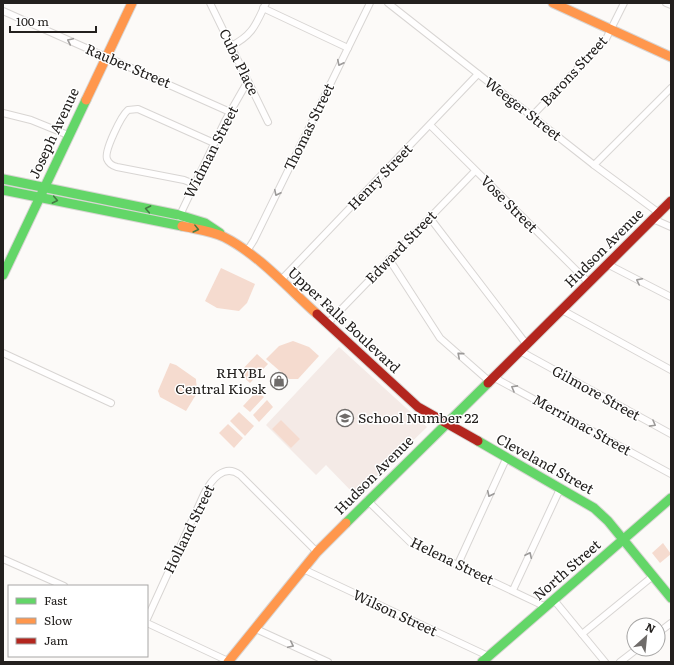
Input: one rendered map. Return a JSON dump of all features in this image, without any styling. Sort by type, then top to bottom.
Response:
[{"type":"main road","name":"Joseph Avenue","points":[[3,275],[68,135],[132,3]]},
{"type":"main road","points":[[553,3],[671,57]]},
{"type":"main road","name":"Upper Falls Boulevard","points":[[3,179],[180,215],[209,225],[223,236],[247,250],[411,401],[445,424]]},
{"type":"main road","name":"Upper Falls Boulevard","points":[[3,190],[177,225],[223,236]]},
{"type":"main road","name":"Hudson Avenue","points":[[228,662],[317,552],[671,201]]},
{"type":"main road","name":"Cleveland Street","points":[[445,424],[594,508],[623,539],[671,598]]},
{"type":"main road","name":"North Street","points":[[485,659],[671,498]]},
{"type":"street","name":"Cuba Place","points":[[210,3],[268,122]]},
{"type":"street","name":"Thomas Street","points":[[247,250],[254,240],[370,3]]},
{"type":"street","name":"Weeger Street","points":[[388,3],[671,227]]},
{"type":"street","name":"Barons Street","points":[[532,116],[604,42],[612,30],[624,3]]},
{"type":"street","points":[[666,3],[671,6]]},
{"type":"street","points":[[231,46],[244,39],[252,32],[264,6],[348,48]]},
{"type":"street","name":"Rauber Street","points":[[3,11],[105,58],[196,96],[230,112]]},
{"type":"street","name":"Henry Street","points":[[281,280],[478,74]]},
{"type":"street","name":"Widman Street","points":[[177,225],[180,215],[214,143],[245,86],[249,83]]},
{"type":"street","points":[[594,165],[671,88]]},
{"type":"street","points":[[194,184],[184,180],[119,168],[110,163],[107,157],[107,150],[123,116],[130,110],[138,109],[214,143]]},
{"type":"street","points":[[3,113],[31,120],[68,135]]},
{"type":"street","name":"Vose Street","points":[[430,125],[589,283]]},
{"type":"street","name":"Edward Street","points":[[328,324],[475,171]]},
{"type":"street","points":[[430,218],[527,345]]},
{"type":"street","name":"Merrimac Street","points":[[389,260],[440,338],[491,379],[671,474]]},
{"type":"street","points":[[607,264],[671,297]]},
{"type":"street","points":[[562,310],[671,370]]},
{"type":"street","name":"Gilmore Street","points":[[520,351],[671,434]]},
{"type":"street","points":[[3,353],[111,403]]},
{"type":"street","points":[[458,564],[506,459]]},
{"type":"street","name":"Holland Street","points":[[148,617],[204,494],[214,479],[227,470],[231,470],[240,475],[317,552]]},
{"type":"street","points":[[513,590],[560,489]]},
{"type":"street","name":"Helena Street","points":[[368,500],[411,543],[513,590],[546,607]]},
{"type":"street","points":[[3,559],[62,585]]},
{"type":"street","name":"Wilson Street","points":[[303,570],[485,659]]},
{"type":"street","points":[[582,634],[653,576]]},
{"type":"street","points":[[554,600],[605,662]]},
{"type":"street","points":[[148,623],[228,662]]},
{"type":"street","points":[[256,629],[328,662]]},
{"type":"shaded area","points":[[221,268],[255,284],[247,303],[239,311],[217,308],[205,301]]},
{"type":"shaded area","points":[[293,341],[309,347],[319,356],[298,379],[289,379],[266,359],[279,346]]},
{"type":"shaded area","name":"School Number 22","points":[[339,347],[427,427],[356,496],[326,465],[316,475],[266,425]]},
{"type":"shaded area","points":[[257,354],[268,364],[250,383],[239,373]]},
{"type":"shaded area","points":[[170,363],[176,365],[196,379],[197,393],[186,411],[160,397],[158,391]]},
{"type":"shaded area","points":[[257,391],[264,397],[250,412],[243,406]]},
{"type":"shaded area","points":[[267,400],[273,407],[259,422],[253,415]]},
{"type":"shaded area","points":[[239,412],[254,426],[245,436],[230,421]]},
{"type":"shaded area","points":[[281,420],[300,439],[291,448],[272,429]]},
{"type":"shaded area","points":[[228,424],[243,438],[234,448],[219,433]]},
{"type":"shaded area","points":[[663,543],[671,554],[660,563],[652,553]]},
{"type":"traffic: fast","points":[[3,275],[86,100]]},
{"type":"traffic: fast","points":[[3,179],[179,215],[205,223],[220,233]]},
{"type":"traffic: fast","points":[[3,190],[182,226]]},
{"type":"traffic: fast","points":[[346,523],[488,383]]},
{"type":"traffic: fast","points":[[478,441],[594,508],[608,521],[671,598]]},
{"type":"traffic: fast","points":[[482,662],[671,498]]},
{"type":"traffic: slow","points":[[86,100],[132,3]]},
{"type":"traffic: slow","points":[[553,3],[671,57]]},
{"type":"traffic: slow","points":[[182,226],[214,233],[237,244],[273,272],[317,314]]},
{"type":"traffic: slow","points":[[228,662],[317,552],[346,523]]},
{"type":"traffic: jam","points":[[488,383],[671,201]]},
{"type":"traffic: jam","points":[[317,314],[418,407],[478,441]]},
{"type":"place","name":"RHYBL Central Kiosk","points":[[279,381]]},
{"type":"place","name":"School Number 22","points":[[345,418]]}]
